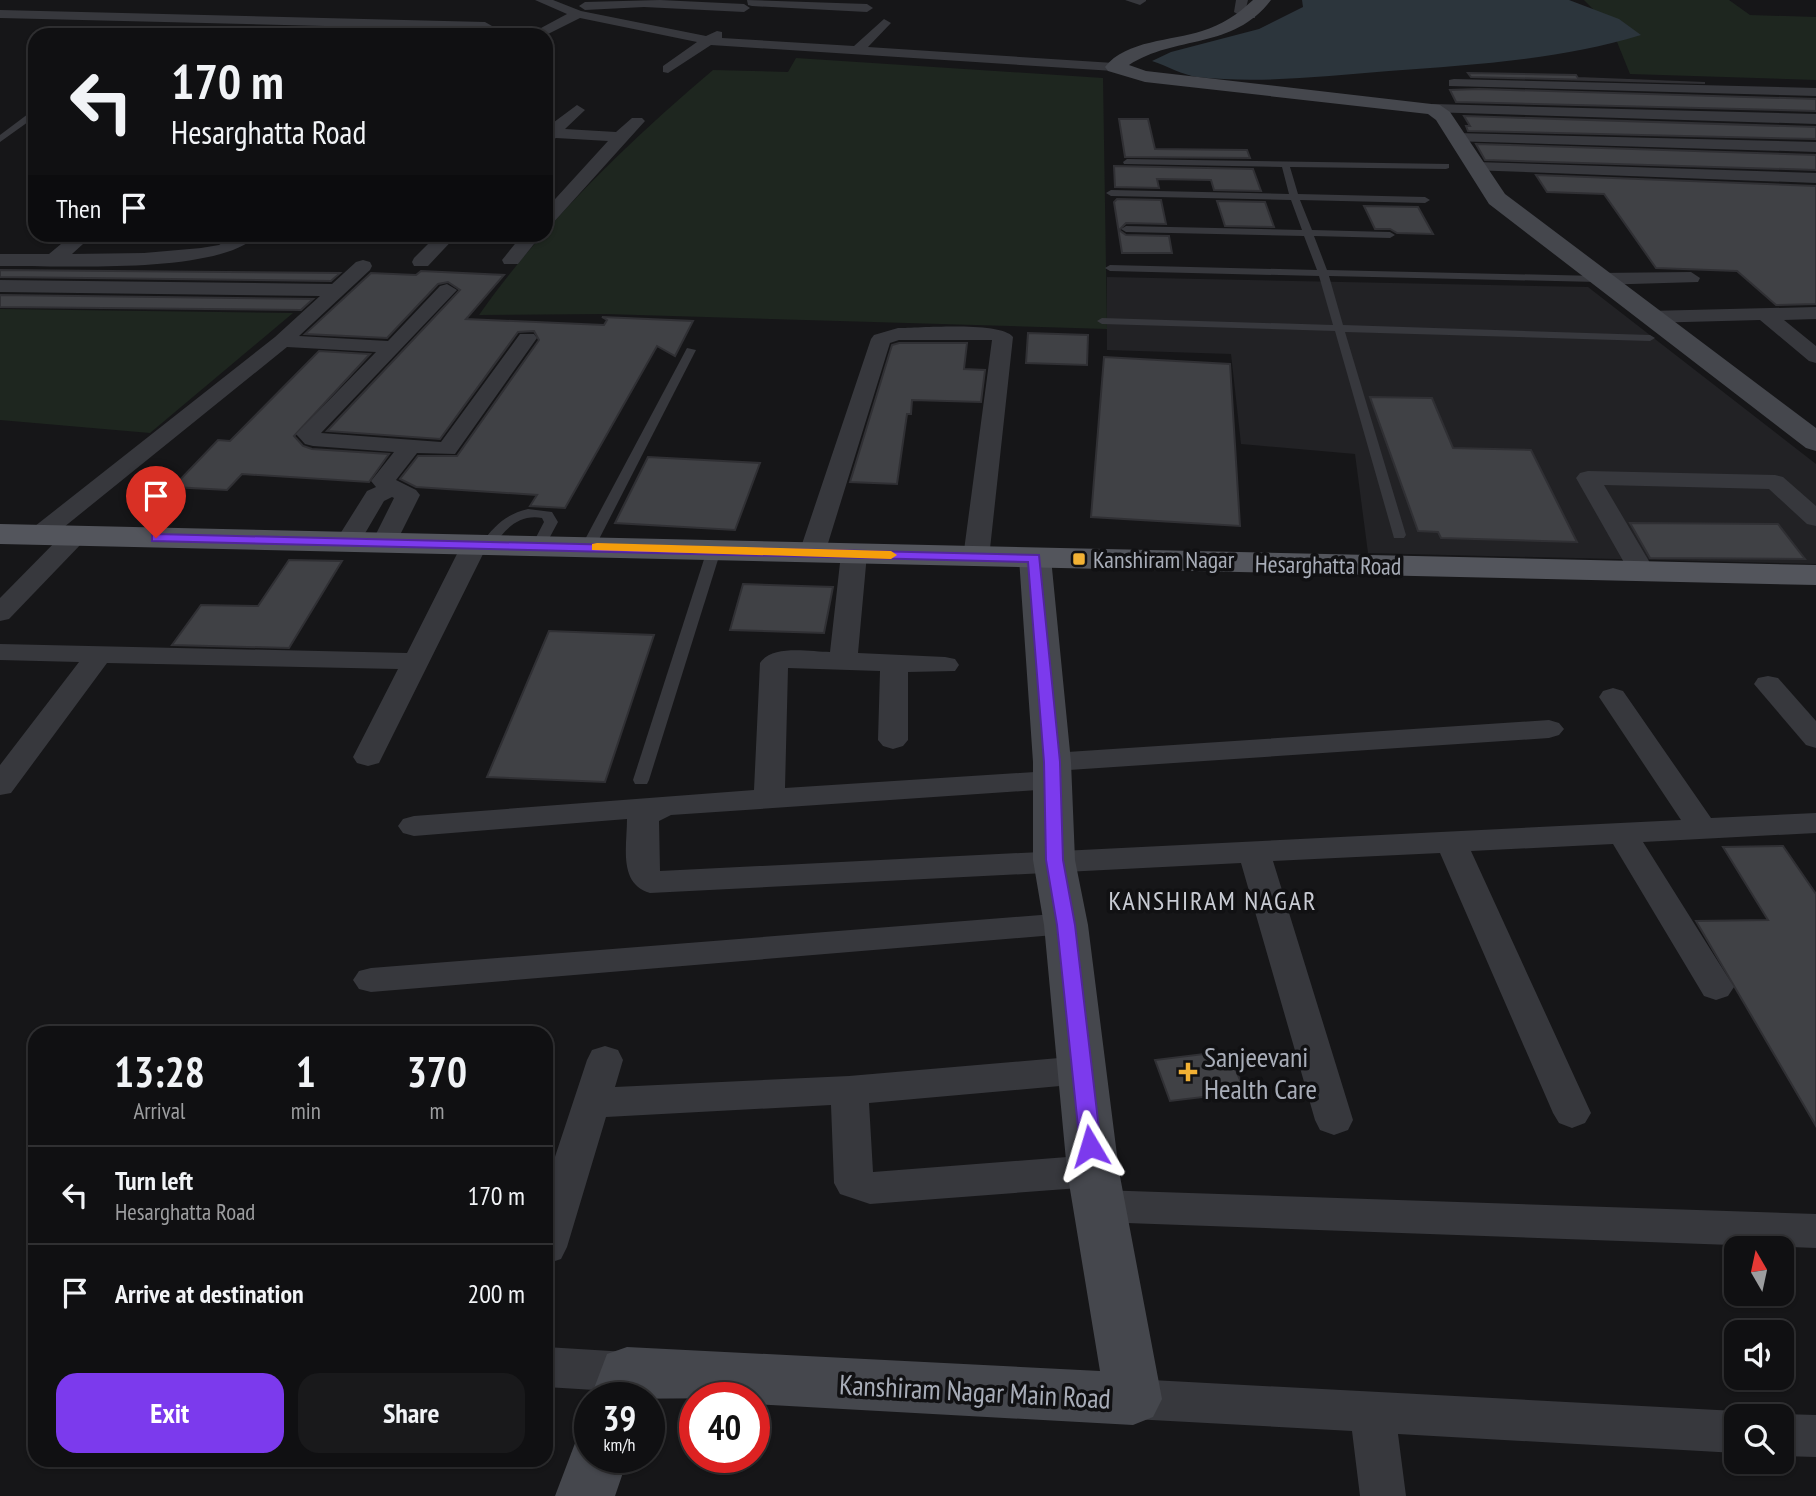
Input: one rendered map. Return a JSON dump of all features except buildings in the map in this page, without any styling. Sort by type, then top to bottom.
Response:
[{"type":"main road","name":"Hesarghatta Road","points":[[0,534],[1816,575]]},
{"type":"street","points":[[0,6],[12,0]]},
{"type":"street","points":[[541,0],[573,12],[710,41],[1114,67],[1145,76],[1433,109],[1816,120]]},
{"type":"street","points":[[1114,67],[1136,54],[1229,30],[1246,8],[1264,0]]},
{"type":"street","points":[[547,28],[573,12],[607,2],[750,3],[867,8]]},
{"type":"street","points":[[668,69],[710,41],[750,3]]},
{"type":"street","points":[[126,17],[149,4],[493,12]]},
{"type":"street","points":[[416,24],[434,10]]},
{"type":"street","points":[[0,14],[485,26]]},
{"type":"street","points":[[858,51],[884,23]]},
{"type":"street","points":[[1454,83],[1816,92]]},
{"type":"street","points":[[1433,109],[1443,116],[1497,199],[1598,279],[1649,327],[1816,442]]},
{"type":"street","points":[[553,131],[577,110]]},
{"type":"street","points":[[553,212],[637,121]]},
{"type":"street","points":[[553,135],[620,137]]},
{"type":"street","points":[[1457,138],[1816,147]]},
{"type":"street","points":[[1476,167],[1816,178]]},
{"type":"street","points":[[53,260],[75,242]]},
{"type":"street","points":[[0,260],[144,259],[201,254],[225,249],[236,242]]},
{"type":"street","points":[[421,262],[441,242]]},
{"type":"street","points":[[511,260],[526,242]]},
{"type":"street","points":[[0,613],[59,536],[291,342],[363,266]]},
{"type":"street","points":[[1598,279],[1691,278]]},
{"type":"street","points":[[0,286],[340,290]]},
{"type":"street","points":[[447,290],[308,436],[447,449],[527,338]]},
{"type":"street","points":[[1649,327],[1765,314],[1816,313]]},
{"type":"street","points":[[1765,314],[1816,357]]},
{"type":"street","points":[[812,552],[881,339],[898,334],[995,334],[1003,337],[976,558]]},
{"type":"street","points":[[291,342],[393,347]]},
{"type":"street","points":[[385,542],[408,495],[391,489],[383,481],[411,446]]},
{"type":"street","points":[[1643,573],[1588,478],[1775,482],[1816,519]]},
{"type":"street","points":[[348,542],[375,496],[391,489]]},
{"type":"street","points":[[368,757],[414,661],[481,544]]},
{"type":"street","points":[[843,661],[853,554]]},
{"type":"street","name":"Kanshiram Nagar Main Road","points":[[665,1386],[1133,1399],[1096,1189],[1066,925],[1054,860],[1052,771],[1035,558]]},
{"type":"street","points":[[0,652],[414,661]]},
{"type":"street","points":[[0,786],[99,655]]},
{"type":"street","points":[[769,797],[774,663],[786,659],[945,665]]},
{"type":"street","points":[[893,740],[894,663]]},
{"type":"street","points":[[1768,684],[1816,738]]},
{"type":"street","points":[[1613,697],[1704,831]]},
{"type":"street","points":[[414,826],[1549,729]]},
{"type":"street","points":[[665,806],[643,816],[644,877],[650,882],[1622,833],[1813,828]]},
{"type":"street","points":[[1622,833],[1716,987]]},
{"type":"street","points":[[1451,841],[1572,1113]]},
{"type":"street","points":[[1254,851],[1334,1120]]},
{"type":"street","points":[[371,980],[1066,925]]},
{"type":"street","points":[[553,1224],[605,1060]]},
{"type":"street","points":[[591,1102],[849,1090],[1082,1070]]},
{"type":"street","points":[[849,1090],[854,1183],[870,1188],[1096,1189],[1816,1231]]},
{"type":"street","points":[[553,1369],[609,1382]]},
{"type":"street","points":[[1133,1399],[1724,1431]]},
{"type":"street","points":[[1372,1413],[1383,1496]]},
{"type":"street","points":[[1794,1435],[1816,1436]]},
{"type":"street","points":[[585,1496],[593,1473]]},
{"type":"lane","points":[[0,139],[28,118]]},
{"type":"lane","points":[[1127,162],[1446,166]]},
{"type":"lane","points":[[1285,163],[1294,196],[1323,273],[1399,535]]},
{"type":"lane","points":[[1111,193],[1425,200]]},
{"type":"lane","points":[[1126,229],[1390,235]]},
{"type":"lane","points":[[1110,268],[1598,279]]},
{"type":"lane","points":[[1102,321],[1339,327],[1649,327]]},
{"type":"lane","points":[[588,547],[691,350]]},
{"type":"lane","points":[[641,780],[714,550]]},
{"type":"shaded area","points":[[1302,0],[1569,0],[1619,19],[1641,35],[1579,50],[1516,60],[1293,78],[1245,80],[1197,77],[1152,61],[1171,52],[1259,29],[1303,7]]},
{"type":"shaded area","points":[[1584,0],[1729,0],[1750,15],[1816,17],[1816,80],[1630,74],[1611,27]]},
{"type":"shaded area","points":[[796,58],[1103,78],[1107,329],[605,314],[479,315],[536,242],[553,242],[553,223],[558,217],[649,126],[713,70],[788,72]]},
{"type":"shaded area","points":[[1107,277],[1588,287],[1816,464],[1816,564],[1368,553],[1355,454],[1241,444],[1231,354],[1107,350]]},
{"type":"shaded area","points":[[0,309],[293,313],[150,433],[0,420]]},
{"type":"slow traffic","points":[[597,547],[891,555]]},
{"type":"place","name":"Kanshiram Nagar","points":[[1079,559]]},
{"type":"place","name":"Sanjeevani Health Care","points":[[1188,1072]]},
{"type":"district","name":"KANSHIRAM NAGAR","points":[[1213,900]]},
{"type":"route","points":[[156,538],[1035,558],[1052,762],[1054,860],[1066,925],[1090,1146]]}]
